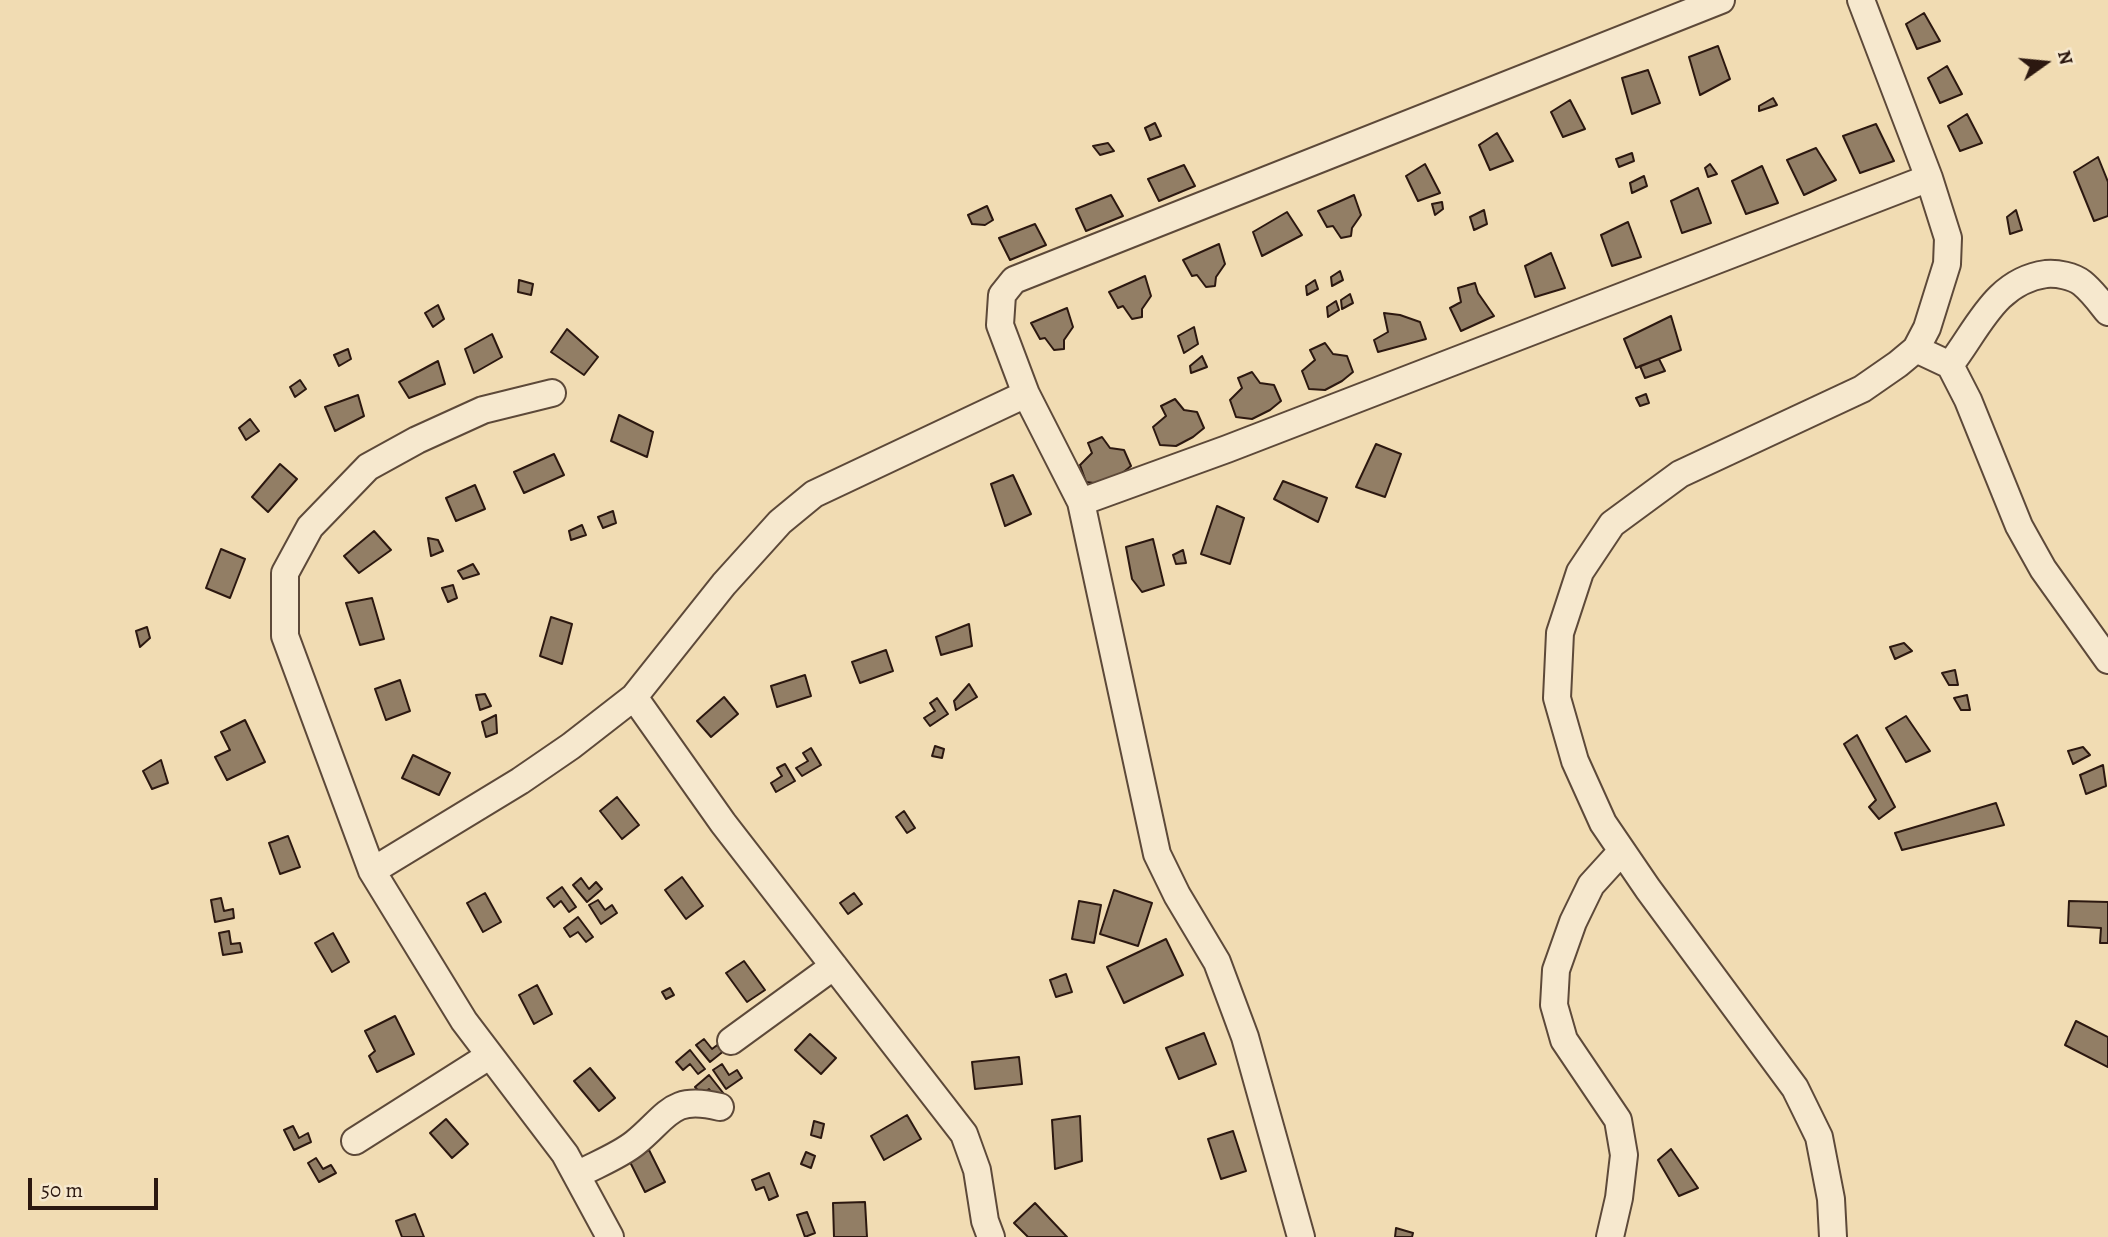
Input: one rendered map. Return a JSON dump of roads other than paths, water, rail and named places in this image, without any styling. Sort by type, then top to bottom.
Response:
[{"type":"street","points":[[1301,1237],[1245,1037],[1222,975],[1157,854],[1081,502],[1026,394],[1000,325],[1002,295],[1014,280],[1721,0]]},
{"type":"street","points":[[1833,1237],[1831,1199],[1819,1137],[1795,1088],[1621,852],[1603,823],[1575,761],[1558,698],[1559,633],[1580,572],[1612,524],[1680,474],[1862,388],[1916,349],[1941,288],[1947,264],[1948,238],[1929,178],[1861,0]]},
{"type":"street","points":[[1081,502],[1227,449],[1929,178]]},
{"type":"street","points":[[1950,365],[1992,303],[2011,285],[2033,276],[2055,273],[2080,281],[2108,312]]},
{"type":"street","points":[[1916,349],[1950,365],[1968,400],[2019,526],[2043,569],[2108,660]]},
{"type":"street","points":[[552,393],[483,410],[417,440],[368,467],[310,527],[285,573],[285,636],[372,871],[464,1021],[565,1154],[610,1237]]},
{"type":"street","points":[[372,871],[520,781],[634,697],[724,584],[780,522],[814,494],[1026,394]]},
{"type":"street","points":[[634,697],[723,823],[964,1134],[977,1170],[985,1221],[991,1237]]},
{"type":"street","points":[[1610,1237],[1619,1198],[1624,1155],[1618,1120],[1564,1040],[1553,1005],[1556,970],[1573,922],[1591,886],[1621,852]]},
{"type":"street","points":[[731,1041],[834,966]]},
{"type":"street","points":[[355,1141],[489,1056]]},
{"type":"street","points":[[577,1175],[634,1144],[649,1128],[677,1107],[688,1102],[720,1107]]}]
